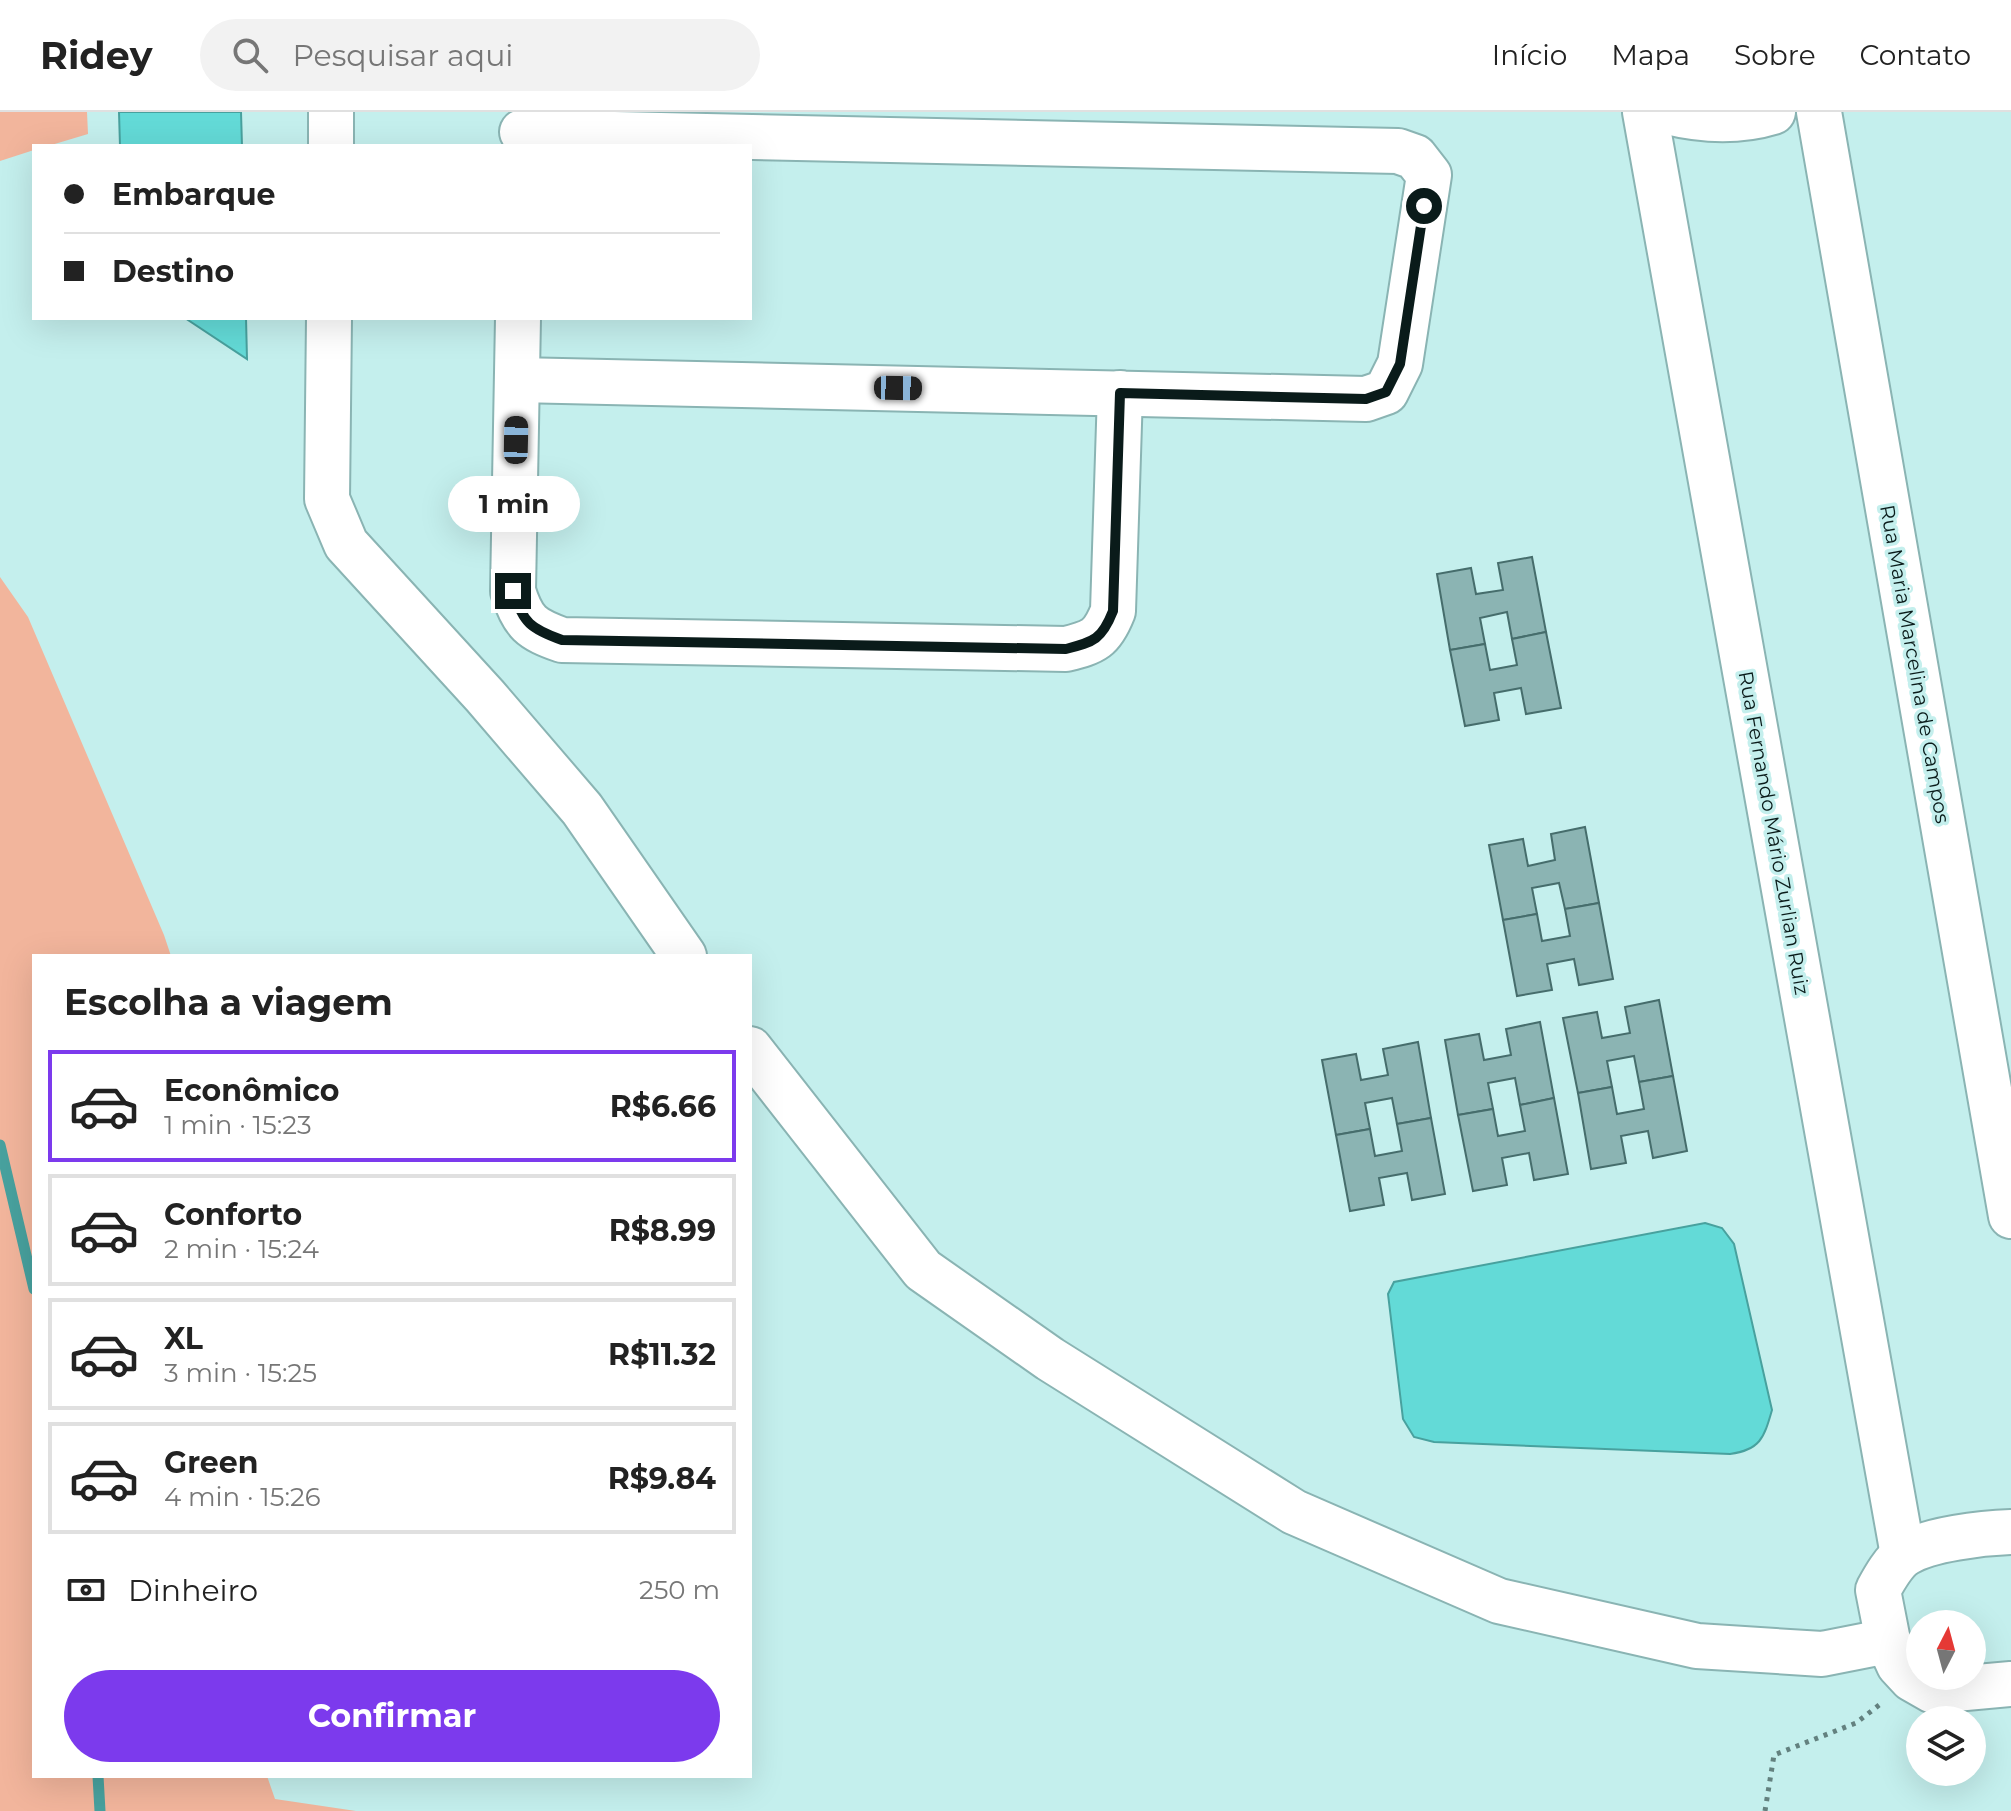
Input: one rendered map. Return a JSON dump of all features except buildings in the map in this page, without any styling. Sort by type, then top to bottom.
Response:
[{"type":"street","points":[[331,112],[331,144]]},
{"type":"street","name":"Rua Fernando Mário Zurlian Ruiz","points":[[1645,112],[1903,1555]]},
{"type":"street","points":[[1667,112],[1718,120],[1744,119],[1773,112]]},
{"type":"street","name":"Rua Maria Marcelina de Campos","points":[[1819,112],[2011,1216]]},
{"type":"street","points":[[517,380],[1366,399],[1386,392],[1400,364],[1429,175],[1415,157],[1398,151],[522,130]]},
{"type":"street","points":[[329,320],[327,499],[346,544],[485,696],[582,809],[683,954]]},
{"type":"street","points":[[518,320],[513,591],[521,616],[537,631],[562,640],[1066,649],[1090,643],[1105,631],[1113,611],[1120,393]]},
{"type":"street","points":[[752,1052],[923,1270],[1050,1359],[1294,1512],[1499,1601],[1697,1646],[1822,1654],[1888,1641]]},
{"type":"street","points":[[1906,1673],[1888,1641],[1878,1590],[1903,1555],[1942,1541],[1983,1533],[2011,1532]]},
{"type":"street","points":[[1986,1686],[2011,1684]]},
{"type":"path","points":[[1765,1811],[1774,1755],[1856,1723],[1906,1684]]},
{"type":"shaded area","points":[[0,112],[87,112],[88,134],[55,144],[32,144],[32,151],[0,161]]},
{"type":"shaded area","points":[[0,577],[28,617],[170,954],[32,954],[32,1778],[268,1778],[275,1799],[356,1811],[0,1811]]},
{"type":"water","points":[[119,112],[241,112],[242,144],[120,144]]},
{"type":"water","points":[[188,320],[246,320],[247,359]]},
{"type":"water","points":[[1705,1223],[1722,1228],[1734,1244],[1772,1410],[1763,1435],[1754,1446],[1730,1454],[1434,1442],[1414,1437],[1403,1419],[1388,1294],[1394,1282]]},
{"type":"waterway","points":[[0,1145],[32,1281]]},
{"type":"waterway","points":[[98,1778],[100,1811]]},
{"type":"route","points":[[513,591],[521,616],[537,631],[562,640],[1066,649],[1090,643],[1105,631],[1113,611],[1120,393],[1366,399],[1386,392],[1400,364],[1424,206]]}]
